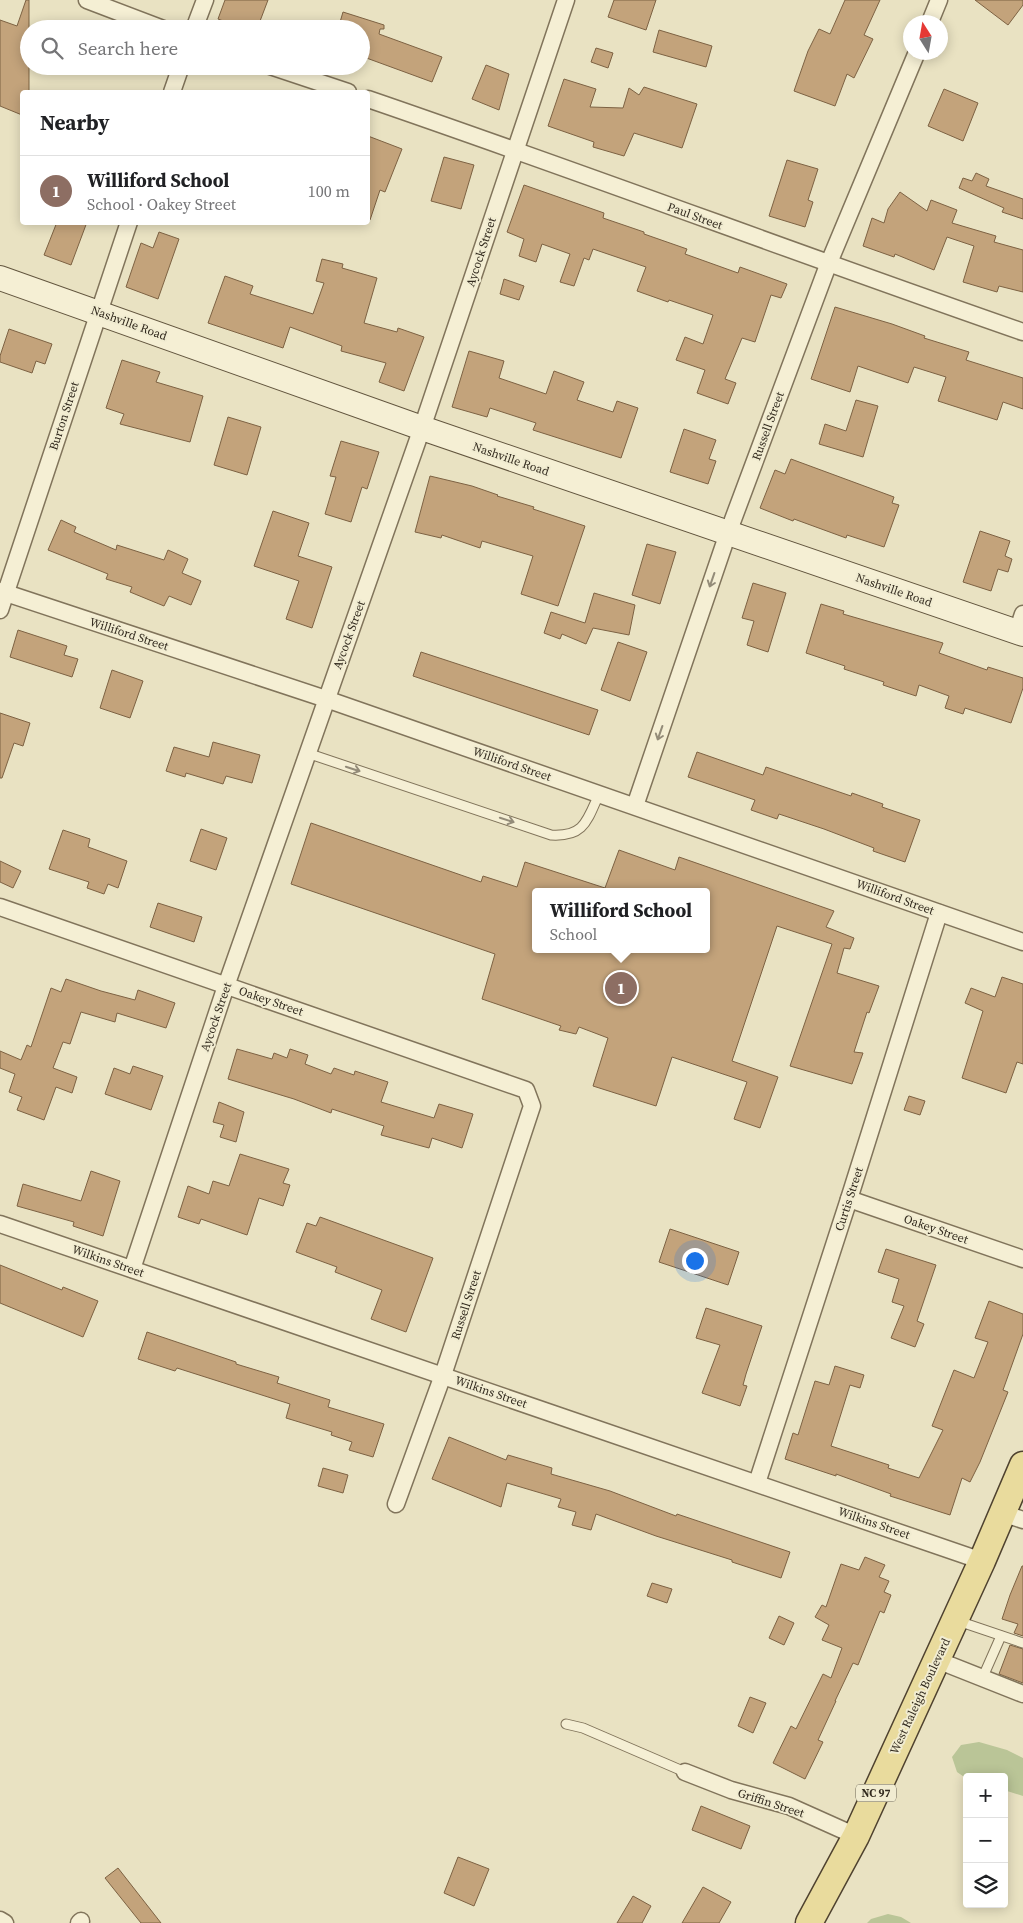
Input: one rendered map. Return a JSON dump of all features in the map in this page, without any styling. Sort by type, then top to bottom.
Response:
[{"type":"main road","name":"Nashville Road","points":[[0,278],[422,428],[728,534],[1021,627]]},
{"type":"main road","name":"West Raleigh Boulevard","points":[[808,1923],[856,1836],[982,1561],[1013,1517],[1023,1465]]},
{"type":"street","points":[[87,0],[139,20]]},
{"type":"street","points":[[197,20],[205,0]]},
{"type":"street","name":"Aycock Street","points":[[132,1269],[226,986],[422,428],[566,0]]},
{"type":"street","points":[[933,15],[939,0]]},
{"type":"street","name":"Russell Street","points":[[635,806],[728,534],[828,264],[914,60]]},
{"type":"street","points":[[173,90],[178,75]]},
{"type":"street","points":[[297,75],[342,90]]},
{"type":"street","name":"Paul Street","points":[[370,100],[515,149],[828,264],[1023,332]]},
{"type":"street","name":"Burton Street","points":[[0,610],[3,592],[128,225]]},
{"type":"street","name":"Williford Street","points":[[3,592],[326,699],[1023,942]]},
{"type":"street","name":"Oakey Street","points":[[0,907],[526,1090],[532,1106]]},
{"type":"street","name":"Curtis Street","points":[[757,1483],[939,913]]},
{"type":"street","name":"Russell Street","points":[[396,1504],[443,1375],[532,1106]]},
{"type":"street","name":"Oakey Street","points":[[849,1199],[1023,1259]]},
{"type":"street","name":"Wilkins Street","points":[[0,1224],[982,1561]]},
{"type":"street","points":[[937,1660],[1023,1694]]},
{"type":"street","name":"Griffin Street","points":[[685,1772],[731,1790],[788,1806],[856,1836]]},
{"type":"street","points":[[0,1920],[5,1923]]},
{"type":"lane","points":[[307,754],[551,835],[566,836],[582,828],[599,794]]},
{"type":"lane","points":[[955,1620],[1023,1643]]},
{"type":"lane","points":[[982,1679],[1002,1636]]},
{"type":"lane","points":[[566,1724],[582,1728],[685,1772]]},
{"type":"green space","points":[[979,1742],[1007,1750],[1023,1758],[1023,1796],[1008,1791],[1008,1773],[963,1773],[963,1776],[957,1772],[952,1757],[961,1745]]},
{"type":"green space","points":[[888,1914],[901,1917],[911,1923],[867,1923],[871,1919]]},
{"type":"building","points":[[26,0],[29,0],[29,20],[20,20],[20,75],[29,75],[29,90],[20,90],[20,114],[0,106],[0,20],[17,26]]},
{"type":"building","points":[[225,0],[268,0],[260,20],[218,19]]},
{"type":"building","points":[[614,0],[656,0],[646,30],[608,17]]},
{"type":"building","points":[[845,0],[880,0],[864,35],[873,39],[854,78],[847,74],[835,106],[794,91],[808,51],[819,29],[830,34]]},
{"type":"building","points":[[975,0],[1023,0],[1023,5],[1008,25]]},
{"type":"building","points":[[343,12],[368,20],[341,20]]},
{"type":"building","points":[[370,21],[384,25],[384,29],[380,29],[379,34],[442,57],[432,82],[370,59]]},
{"type":"building","points":[[659,30],[712,46],[706,67],[653,52]]},
{"type":"building","points":[[596,48],[613,53],[608,68],[591,62]]},
{"type":"building","points":[[486,65],[509,74],[499,110],[472,99]]},
{"type":"building","points":[[564,79],[596,89],[590,107],[623,108],[629,88],[639,95],[644,87],[697,104],[682,148],[634,133],[624,156],[593,147],[594,142],[548,126]]},
{"type":"building","points":[[944,89],[978,103],[963,141],[928,126]]},
{"type":"building","points":[[370,137],[402,149],[385,192],[380,190],[370,220]]},
{"type":"building","points":[[444,157],[474,165],[461,209],[431,201]]},
{"type":"building","points":[[787,160],[818,169],[808,200],[813,202],[805,227],[769,216]]},
{"type":"building","points":[[976,173],[989,179],[986,186],[1023,199],[1023,219],[1002,212],[1004,208],[959,188],[963,178],[972,181]]},
{"type":"building","points":[[524,185],[604,213],[603,218],[687,249],[685,254],[738,273],[740,267],[787,284],[781,298],[771,295],[755,342],[742,338],[725,379],[736,383],[728,404],[697,393],[705,370],[676,360],[685,337],[703,344],[713,315],[637,291],[646,267],[593,249],[589,260],[584,258],[574,286],[560,282],[570,254],[542,244],[536,262],[519,256],[524,239],[507,232]]},
{"type":"building","points":[[900,192],[927,211],[931,200],[957,210],[952,223],[996,236],[994,242],[1023,250],[1023,292],[999,286],[997,292],[963,282],[974,246],[947,237],[934,270],[895,254],[894,257],[863,246],[872,218],[884,223],[888,209]]},
{"type":"building","points":[[56,225],[86,225],[71,265],[44,255]]},
{"type":"building","points":[[159,232],[179,239],[158,299],[126,287],[141,243],[153,248]]},
{"type":"building","points":[[322,259],[343,264],[342,268],[377,278],[364,323],[397,332],[398,328],[424,337],[404,391],[379,382],[386,363],[341,351],[342,346],[290,327],[283,348],[208,323],[225,276],[253,286],[250,294],[313,314],[324,283],[316,281]]},
{"type":"building","points":[[504,279],[524,286],[519,300],[500,294]]},
{"type":"building","points":[[835,307],[892,324],[925,336],[924,338],[969,352],[966,360],[1023,378],[1023,409],[1003,402],[997,420],[938,401],[946,377],[914,367],[908,383],[858,366],[850,392],[811,379]]},
{"type":"building","points":[[9,329],[52,344],[45,364],[36,361],[32,373],[0,362],[0,356]]},
{"type":"building","points":[[469,351],[504,361],[499,378],[546,394],[554,371],[584,382],[577,400],[613,412],[617,401],[638,408],[621,458],[533,430],[536,423],[490,408],[487,417],[452,407]]},
{"type":"building","points":[[122,360],[160,372],[156,382],[203,396],[190,442],[120,424],[124,414],[106,408]]},
{"type":"building","points":[[856,400],[878,406],[863,457],[819,444],[825,424],[846,431]]},
{"type":"building","points":[[228,417],[261,427],[247,475],[214,465]]},
{"type":"building","points":[[684,429],[716,440],[709,459],[716,461],[708,484],[670,472]]},
{"type":"building","points":[[341,441],[379,452],[367,489],[362,487],[351,522],[325,514],[336,477],[330,476]]},
{"type":"building","points":[[791,459],[894,497],[892,503],[899,505],[884,547],[847,535],[846,538],[760,508],[775,470],[785,474]]},
{"type":"building","points":[[430,476],[472,486],[585,526],[558,606],[521,594],[533,556],[482,541],[480,548],[442,535],[441,538],[415,532]]},
{"type":"building","points":[[273,511],[309,523],[298,556],[332,567],[312,628],[286,619],[299,581],[254,566]]},
{"type":"building","points":[[61,520],[76,527],[74,532],[116,550],[117,545],[164,560],[168,550],[188,559],[182,573],[201,581],[191,605],[169,596],[164,606],[130,592],[132,587],[106,579],[108,574],[48,550]]},
{"type":"building","points":[[980,531],[1010,541],[1005,556],[1012,559],[1008,572],[998,569],[991,591],[963,582]]},
{"type":"building","points":[[647,544],[676,552],[660,604],[632,595]]},
{"type":"building","points":[[753,583],[786,593],[768,652],[747,645],[754,621],[742,618]]},
{"type":"building","points":[[594,593],[635,605],[629,635],[593,628],[586,644],[562,634],[560,639],[544,633],[551,612],[585,623]]},
{"type":"building","points":[[821,604],[844,611],[843,614],[943,643],[939,653],[987,670],[988,667],[1023,678],[1023,688],[1011,723],[965,708],[963,714],[945,708],[949,696],[919,685],[916,696],[883,685],[884,682],[844,669],[845,666],[806,653]]},
{"type":"building","points":[[18,630],[67,646],[64,655],[78,659],[72,677],[10,657]]},
{"type":"building","points":[[618,642],[647,652],[630,701],[601,690]]},
{"type":"building","points":[[421,652],[598,710],[589,735],[413,676]]},
{"type":"building","points":[[112,670],[143,681],[130,718],[100,708]]},
{"type":"building","points":[[0,713],[30,723],[23,746],[14,743],[2,778],[0,778]]},
{"type":"building","points":[[213,742],[260,755],[252,783],[226,776],[223,784],[186,773],[185,777],[166,771],[174,747],[209,757]]},
{"type":"building","points":[[697,752],[763,775],[766,767],[851,796],[852,793],[883,804],[882,807],[920,820],[905,862],[873,851],[874,848],[824,829],[779,814],[777,819],[751,810],[755,800],[688,777]]},
{"type":"building","points":[[311,823],[481,882],[483,876],[517,887],[525,862],[605,888],[619,850],[675,870],[679,857],[834,911],[826,927],[854,938],[850,949],[844,948],[837,973],[879,986],[869,1013],[867,1012],[854,1052],[863,1053],[852,1084],[790,1066],[832,944],[777,926],[732,1061],[778,1077],[760,1128],[734,1119],[747,1082],[672,1057],[656,1106],[593,1086],[608,1038],[579,1027],[576,1034],[559,1030],[561,1026],[482,999],[495,954],[291,884]]},
{"type":"building","points":[[201,829],[227,838],[216,870],[190,861]]},
{"type":"building","points":[[63,830],[90,839],[88,847],[127,861],[118,888],[108,884],[104,894],[87,888],[89,882],[49,869]]},
{"type":"building","points":[[0,861],[21,871],[13,888],[0,882]]},
{"type":"building","points":[[158,903],[202,917],[194,942],[150,927]]},
{"type":"building","points":[[1002,977],[1023,984],[1023,1064],[1017,1062],[1006,1093],[962,1078],[983,1011],[965,1003],[971,988],[995,997]]},
{"type":"building","points":[[66,979],[135,1000],[138,990],[175,1003],[166,1028],[117,1013],[115,1022],[81,1012],[70,1044],[63,1042],[53,1068],[77,1077],[72,1093],[56,1087],[44,1120],[17,1110],[22,1097],[9,1092],[15,1074],[0,1068],[0,1051],[21,1060],[27,1045],[31,1047],[51,988],[61,992]]},
{"type":"building","points":[[237,1049],[272,1059],[274,1053],[287,1058],[290,1049],[308,1055],[305,1064],[331,1074],[334,1068],[354,1075],[355,1071],[388,1082],[381,1102],[434,1118],[439,1104],[473,1114],[462,1148],[432,1138],[429,1148],[381,1135],[384,1126],[332,1109],[331,1113],[294,1099],[228,1079]]},
{"type":"building","points":[[133,1066],[163,1076],[151,1110],[105,1094],[114,1068],[130,1074]]},
{"type":"building","points":[[909,1096],[925,1101],[920,1115],[904,1110]]},
{"type":"building","points":[[219,1102],[244,1112],[236,1142],[220,1137],[224,1125],[213,1122]]},
{"type":"building","points":[[240,1154],[289,1169],[283,1183],[290,1185],[283,1206],[259,1198],[247,1235],[201,1219],[199,1224],[178,1217],[188,1186],[209,1194],[213,1181],[229,1186]]},
{"type":"building","points":[[91,1171],[120,1181],[103,1236],[73,1226],[74,1222],[17,1206],[23,1184],[81,1201]]},
{"type":"building","points":[[320,1217],[433,1258],[406,1332],[371,1319],[382,1290],[335,1272],[337,1267],[296,1252],[307,1223],[316,1226]]},
{"type":"building","points":[[670,1229],[739,1252],[728,1285],[659,1262]]},
{"type":"building","points":[[886,1249],[936,1265],[917,1321],[924,1324],[915,1347],[891,1338],[904,1306],[892,1302],[899,1279],[878,1272]]},
{"type":"building","points":[[0,1265],[62,1290],[63,1287],[98,1301],[83,1337],[0,1303]]},
{"type":"building","points":[[989,1301],[1023,1314],[1023,1334],[1003,1390],[1008,1392],[980,1462],[970,1482],[962,1478],[950,1515],[890,1496],[891,1494],[836,1474],[836,1476],[785,1459],[793,1433],[798,1435],[815,1381],[829,1385],[835,1366],[864,1375],[860,1388],[850,1385],[831,1446],[889,1465],[888,1468],[919,1478],[943,1430],[932,1426],[954,1370],[974,1378],[988,1342],[975,1338]]},
{"type":"building","points":[[706,1308],[762,1326],[746,1374],[743,1385],[747,1386],[740,1406],[702,1393],[720,1345],[696,1338]]},
{"type":"building","points":[[147,1332],[236,1362],[236,1364],[279,1377],[277,1383],[330,1400],[328,1407],[384,1424],[373,1457],[349,1450],[352,1442],[331,1435],[332,1432],[286,1418],[290,1404],[177,1368],[175,1371],[138,1359]]},
{"type":"building","points":[[449,1437],[506,1460],[508,1455],[552,1468],[551,1474],[610,1491],[676,1516],[677,1514],[790,1552],[781,1578],[596,1514],[591,1530],[572,1525],[576,1512],[558,1507],[561,1499],[507,1483],[501,1507],[432,1479]]},
{"type":"building","points":[[323,1468],[348,1475],[343,1493],[318,1486]]},
{"type":"building","points":[[865,1557],[885,1565],[879,1577],[889,1581],[884,1592],[891,1595],[884,1613],[880,1611],[858,1665],[853,1663],[835,1701],[818,1740],[823,1742],[805,1779],[773,1763],[791,1726],[796,1729],[823,1674],[831,1678],[842,1648],[822,1640],[829,1625],[815,1617],[822,1605],[826,1607],[841,1564],[859,1570]]},
{"type":"building","points":[[1022,1566],[1023,1636],[1014,1633],[1018,1624],[1002,1619]]},
{"type":"building","points":[[652,1583],[672,1589],[667,1603],[647,1596]]},
{"type":"building","points":[[779,1616],[794,1623],[784,1645],[769,1638]]},
{"type":"building","points":[[1010,1645],[1023,1649],[1023,1683],[999,1674]]},
{"type":"building","points":[[750,1697],[766,1703],[753,1733],[738,1726]]},
{"type":"building","points":[[701,1806],[750,1826],[741,1849],[692,1830]]},
{"type":"building","points":[[458,1857],[489,1869],[474,1906],[444,1893]]},
{"type":"building","points":[[118,1868],[161,1923],[141,1923],[105,1878]]},
{"type":"building","points":[[703,1887],[731,1902],[719,1923],[682,1923]]},
{"type":"building","points":[[633,1896],[651,1906],[642,1923],[617,1923]]},
{"type":"place","name":"Williford School","points":[[621,988]]}]
